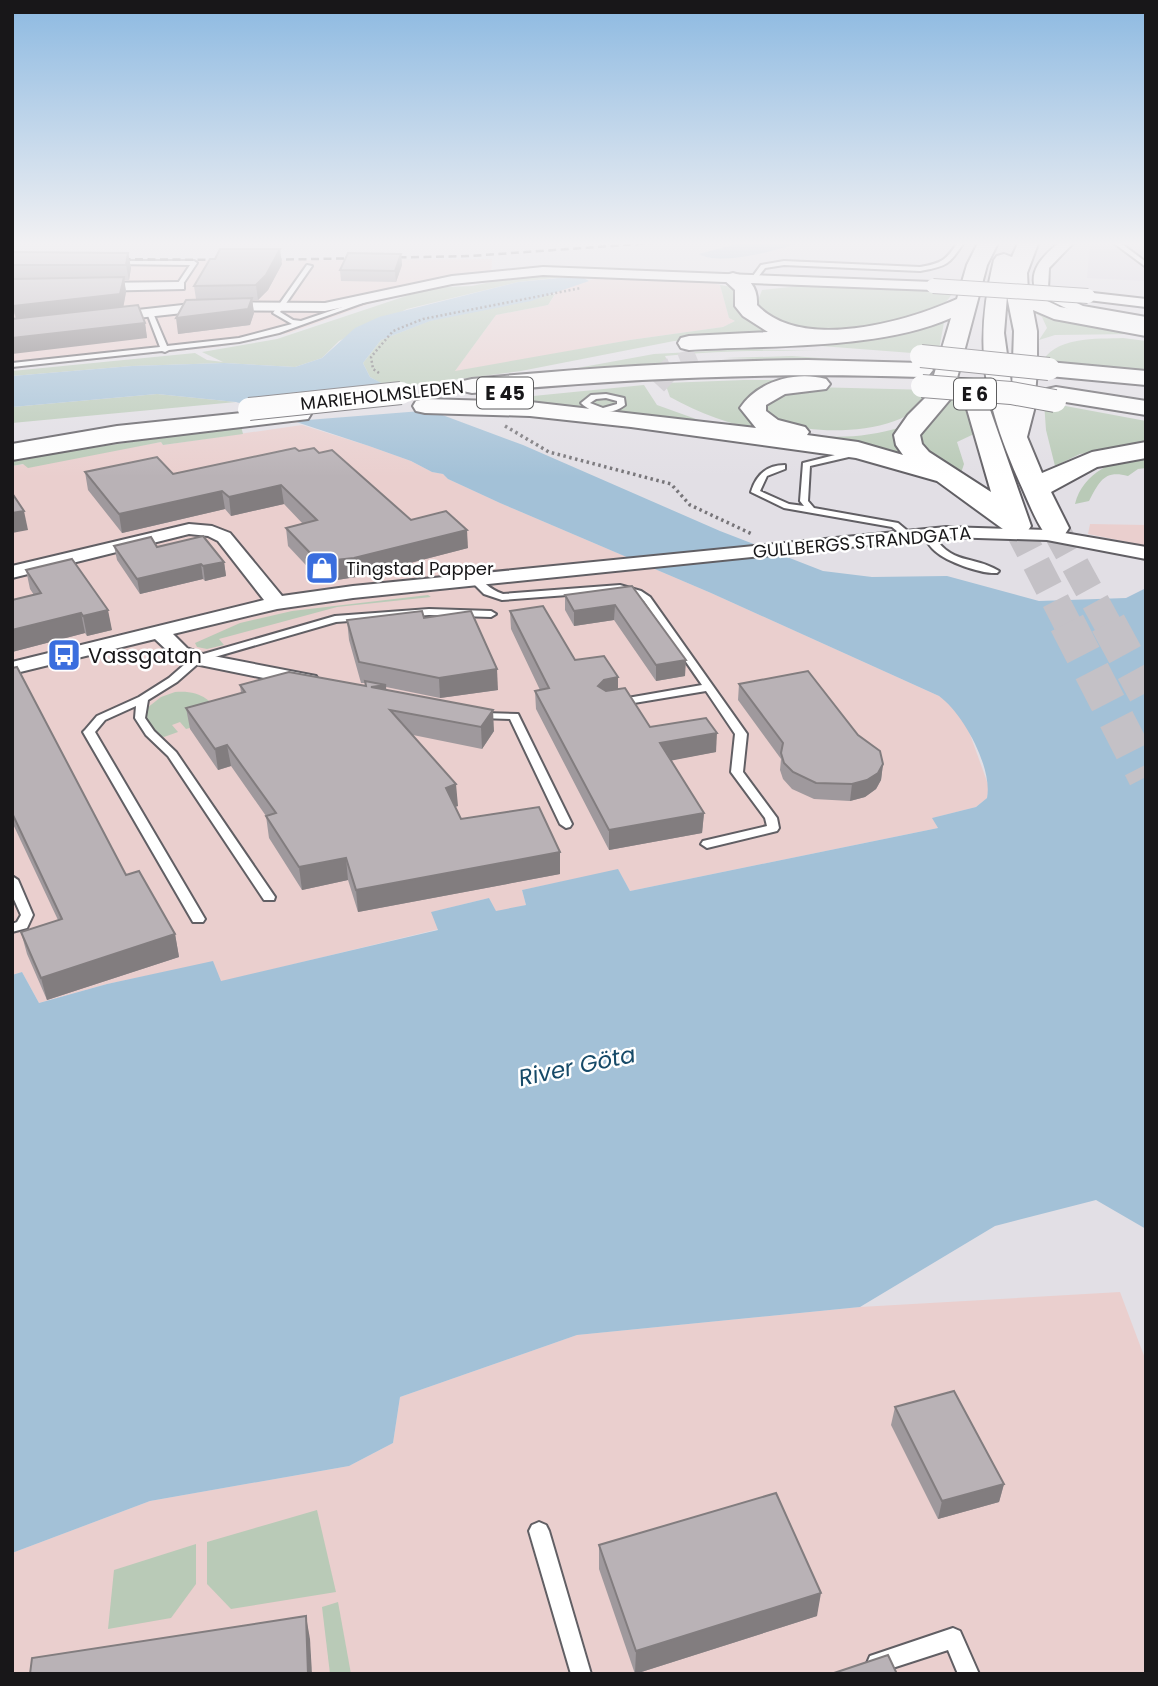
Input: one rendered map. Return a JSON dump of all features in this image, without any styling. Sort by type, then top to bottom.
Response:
[{"type":"highway","points":[[759,320],[792,331],[831,336]]},
{"type":"highway","points":[[482,385],[701,341],[873,333],[929,320]]},
{"type":"highway","points":[[943,474],[920,458],[909,445],[907,435],[917,420],[940,397],[963,320]]},
{"type":"highway","name":"E 6","points":[[943,474],[1017,526],[1000,481],[975,396],[969,320]]},
{"type":"highway","name":"E 6","points":[[994,320],[992,349],[1000,400],[1036,490],[1055,528]]},
{"type":"highway","points":[[1014,437],[1024,404],[1024,320]]},
{"type":"highway","points":[[1093,320],[1146,330]]},
{"type":"highway","points":[[1025,355],[1060,341],[1113,335],[1146,337]]},
{"type":"highway","points":[[651,349],[769,346],[921,372],[1011,393],[1052,384],[1146,378]]},
{"type":"highway","points":[[697,358],[738,354],[799,354],[921,372]]},
{"type":"highway","name":"MARIEHOLMSLEDEN","points":[[408,402],[482,385],[677,368],[781,366],[921,372]]},
{"type":"highway","points":[[917,420],[854,434],[803,434],[763,423],[751,408],[764,394],[786,387],[921,372]]},
{"type":"highway","name":"MARIEHOLMSLEDEN","points":[[12,430],[408,402],[667,378],[773,375],[893,377],[921,372]]},
{"type":"highway","points":[[1052,384],[1146,388]]},
{"type":"highway","points":[[1052,384],[1146,397]]},
{"type":"highway","points":[[1052,384],[1146,408]]},
{"type":"highway","points":[[1052,384],[1146,418]]},
{"type":"highway","points":[[659,393],[706,420],[800,443]]},
{"type":"highway","points":[[408,402],[600,412],[858,450],[943,474]]},
{"type":"highway","name":"MARIEHOLMSLEDEN","points":[[12,452],[79,439],[258,413]]},
{"type":"highway","points":[[12,441],[107,424]]},
{"type":"highway","name":"E 45","points":[[12,441],[79,439]]},
{"type":"highway","points":[[1036,490],[1065,470],[1089,459],[1146,450]]},
{"type":"street","points":[[12,572],[189,529],[212,531],[223,537],[277,603]]},
{"type":"street","name":"GULLBERGS STRANDGATA","points":[[12,668],[277,603],[353,592],[619,564],[927,533],[1047,535],[1146,553]]},
{"type":"street","points":[[158,631],[180,652],[197,659],[334,686]]},
{"type":"street","points":[[457,710],[484,716]]},
{"type":"lane","points":[[159,320],[165,350]]},
{"type":"lane","points":[[288,320],[305,323]]},
{"type":"lane","points":[[12,365],[165,350],[260,337],[314,320]]},
{"type":"lane","points":[[812,511],[804,501],[807,465],[826,457],[850,456],[858,450]]},
{"type":"lane","points":[[782,467],[767,470],[758,482],[755,492],[787,506],[895,525],[907,535]]},
{"type":"lane","points":[[927,533],[930,541],[943,554],[994,571]]},
{"type":"lane","points":[[474,579],[486,592],[502,597],[620,588],[638,593],[647,599],[741,734],[737,772],[771,818],[773,828],[708,844]]},
{"type":"lane","points":[[198,919],[89,732],[101,718],[143,699],[173,680],[197,659],[335,619],[429,612],[491,614]]},
{"type":"lane","points":[[605,704],[710,687]]},
{"type":"lane","points":[[143,699],[141,718],[150,733],[172,754],[269,897]]},
{"type":"lane","points":[[484,716],[514,716],[566,824]]},
{"type":"lane","points":[[12,880],[27,915],[22,925],[12,928]]},
{"type":"lane","points":[[539,1531],[581,1674]]},
{"type":"lane","points":[[855,1670],[953,1638],[969,1674]]},
{"type":"shaded area","points":[[12,320],[326,320],[289,333],[217,347],[12,368]]},
{"type":"shaded area","points":[[493,320],[735,321],[723,327],[630,340],[454,372]]},
{"type":"shaded area","points":[[302,425],[369,446],[443,474],[448,479],[500,503],[711,593],[939,696],[952,705],[967,726],[989,787],[987,798],[976,807],[933,818],[938,828],[630,891],[618,870],[522,890],[526,905],[496,912],[489,898],[432,912],[439,929],[220,982],[213,962],[107,984],[39,1003],[22,972],[12,975],[12,466],[161,442],[163,445]]},
{"type":"shaded area","points":[[1090,524],[1146,525],[1146,546],[1088,534]]},
{"type":"shaded area","points":[[1120,1292],[1146,1361],[1146,1674],[12,1674],[12,1553],[150,1501],[349,1466],[393,1443],[400,1397],[577,1335],[860,1307]]},
{"type":"green space","points":[[335,320],[384,320],[339,341],[322,358],[295,367],[224,363],[132,366],[12,376],[12,371],[195,353],[207,360],[223,362],[202,352],[277,339]]},
{"type":"green space","points":[[435,320],[493,320],[455,371],[630,340],[723,327],[735,321],[732,320],[773,320],[788,334],[674,341],[521,371],[389,388],[370,377],[363,363],[381,340]]},
{"type":"green space","points":[[775,320],[911,320],[865,330],[843,331],[809,330]]},
{"type":"green space","points":[[928,320],[945,320],[938,355],[782,343]]},
{"type":"green space","points":[[1043,320],[1078,320],[1134,334],[1055,335],[1039,340],[1047,328]]},
{"type":"green space","points":[[1123,338],[1146,341],[1146,374],[1041,365],[1055,349],[1065,344],[1089,339]]},
{"type":"green space","points":[[747,349],[823,351],[685,354],[665,356],[667,360],[659,364],[550,373],[654,354]]},
{"type":"green space","points":[[792,356],[888,363],[724,358]]},
{"type":"green space","points":[[819,380],[775,385],[754,392],[746,398],[741,407],[746,416],[754,421],[788,431],[837,437],[902,427],[911,459],[787,437],[726,421],[697,411],[670,397],[665,383]]},
{"type":"green space","points":[[644,385],[657,405],[721,428],[484,401]]},
{"type":"green space","points":[[811,387],[931,390],[922,405],[907,416],[866,428],[801,428],[782,423],[763,409],[773,394]]},
{"type":"green space","points":[[953,391],[966,399],[974,434],[957,442],[964,464],[961,473],[922,451],[919,430],[948,403]]},
{"type":"green space","points":[[157,394],[236,402],[12,423],[12,407]]},
{"type":"green space","points":[[1044,402],[1146,421],[1146,445],[1080,454],[1055,466],[1046,430]]},
{"type":"green space","points":[[241,426],[243,434],[163,445],[161,442],[28,468],[23,464],[12,466],[12,460],[29,457]]},
{"type":"green space","points":[[1146,454],[1146,468],[1138,469],[1128,476],[1108,476],[1100,483],[1089,501],[1075,504],[1085,483],[1093,475],[1123,459]]},
{"type":"green space","points":[[428,595],[431,597],[337,607],[219,639],[224,645],[207,649],[197,647],[195,643],[240,623],[292,611]]},
{"type":"green space","points":[[175,692],[192,693],[204,698],[226,718],[186,729],[180,722],[172,725],[178,732],[164,737],[156,735],[145,718],[147,708],[161,697]]},
{"type":"green space","points":[[317,1510],[336,1592],[231,1609],[207,1584],[207,1542]]},
{"type":"green space","points":[[196,1544],[196,1584],[171,1618],[108,1629],[114,1570]]},
{"type":"green space","points":[[338,1602],[351,1674],[330,1674],[322,1607]]},
{"type":"water","name":"River Göta","points":[[373,320],[437,320],[381,340],[363,363],[370,377],[437,413],[523,445],[720,531],[823,571],[872,577],[947,576],[1039,601],[1126,598],[1146,588],[1146,1229],[1096,1200],[995,1226],[860,1307],[577,1335],[400,1397],[393,1443],[349,1466],[150,1501],[12,1553],[12,975],[22,972],[39,1003],[107,984],[213,961],[221,981],[438,930],[431,912],[489,898],[496,911],[526,905],[522,890],[618,869],[630,891],[938,828],[932,818],[976,807],[987,798],[985,772],[974,742],[957,715],[939,696],[711,593],[500,503],[411,461],[236,402],[157,394],[12,407],[12,376],[132,366],[224,363],[295,367],[322,358],[355,328]]},
{"type":"pier","points":[[389,388],[434,410],[282,422],[237,403]]},
{"type":"building","points":[[12,320],[144,320],[145,323],[12,338]]},
{"type":"building","points":[[295,448],[299,451],[314,448],[319,453],[332,450],[411,520],[446,511],[467,530],[354,558],[335,560],[330,555],[316,559],[286,528],[317,520],[281,485],[229,497],[222,491],[119,514],[85,472],[157,457],[173,474]]},
{"type":"building","points":[[12,493],[24,511],[12,513]]},
{"type":"building","points":[[203,536],[224,562],[203,566],[201,564],[137,579],[114,546],[151,537],[157,547]]},
{"type":"building","points":[[72,559],[108,610],[83,616],[81,613],[12,630],[12,600],[41,593],[26,570]]},
{"type":"building","points":[[632,586],[686,660],[656,665],[615,605],[574,611],[565,595]]},
{"type":"building","points":[[543,606],[575,660],[604,656],[618,677],[604,680],[598,686],[606,691],[625,688],[650,727],[706,718],[717,733],[660,743],[704,813],[609,830],[535,691],[549,688],[510,611]]},
{"type":"building","points":[[422,611],[424,618],[471,611],[497,669],[439,678],[359,662],[347,620]]},
{"type":"building","points":[[17,667],[126,875],[139,871],[175,934],[41,978],[21,932],[62,919],[12,813],[12,668]]},
{"type":"building","points":[[808,671],[858,735],[880,751],[883,764],[878,773],[867,780],[852,784],[816,783],[793,772],[784,763],[781,753],[783,743],[739,684]]},
{"type":"building","points":[[289,672],[366,686],[365,681],[386,685],[371,687],[493,710],[481,727],[390,710],[456,784],[446,788],[461,819],[539,807],[560,852],[356,890],[346,858],[299,867],[266,816],[276,813],[227,745],[215,749],[186,708],[245,692],[240,685]]},
{"type":"building","points":[[954,1391],[1004,1484],[942,1501],[895,1407]]},
{"type":"building","points":[[776,1493],[821,1593],[636,1651],[599,1545]]},
{"type":"building","points":[[306,1616],[308,1674],[30,1674],[32,1658]]},
{"type":"building","points":[[888,1655],[897,1674],[831,1674]]},
{"type":"tunnel","points":[[656,384],[670,369],[697,358]]},
{"type":"tunnel","points":[[1017,526],[1068,625]]},
{"type":"tunnel","points":[[1055,528],[1108,625]]},
{"type":"tunnel","points":[[1067,623],[1146,777]]},
{"type":"tunnel","points":[[1108,623],[1146,693]]},
{"type":"place","name":"Tingstad Papper","points":[[322,568]]},
{"type":"place","name":"Vassgatan","points":[[64,655]]}]
